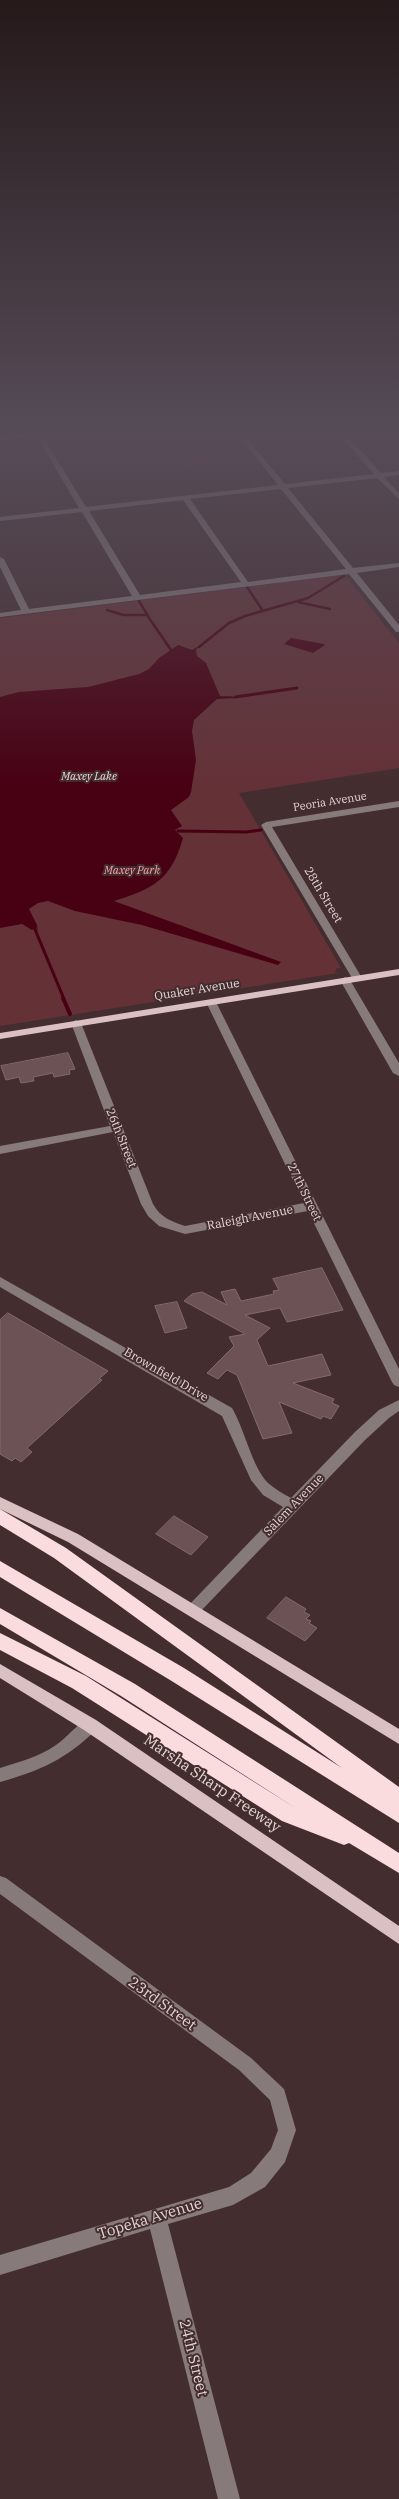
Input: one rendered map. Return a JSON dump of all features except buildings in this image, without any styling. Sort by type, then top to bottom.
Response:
[{"type":"highway","points":[[0,1516],[60,1554],[399,1798]]},
{"type":"highway","points":[[0,1568],[177,1674],[399,1814]]},
{"type":"highway","points":[[0,1615],[128,1690],[399,1864]]},
{"type":"highway","points":[[0,1641],[79,1682],[289,1815],[375,1848]]},
{"type":"main road","name":"Quaker Avenue","points":[[0,1036],[399,972]]},
{"type":"main road","points":[[0,1503],[73,1538],[399,1737]]},
{"type":"main road","name":"Marsha Sharp Freeway","points":[[0,1670],[90,1725],[399,1936]]},
{"type":"street","points":[[109,552],[137,598]]},
{"type":"street","points":[[223,552],[246,584]]},
{"type":"street","points":[[335,552],[399,630]]},
{"type":"street","points":[[0,559],[26,611]]},
{"type":"street","points":[[0,615],[399,565]]},
{"type":"street","name":"Peoria Avenue","points":[[266,825],[399,804]]},
{"type":"street","name":"28th Street","points":[[266,825],[357,978]]},
{"type":"street","points":[[345,980],[399,1073]]},
{"type":"street","name":"27th Street","points":[[211,1002],[399,1382]]},
{"type":"street","name":"26th Street","points":[[76,1023],[152,1213],[169,1226],[188,1230]]},
{"type":"street","points":[[0,1150],[117,1128]]},
{"type":"street","name":"Raleigh Avenue","points":[[188,1230],[312,1206]]},
{"type":"street","name":"Brownfield Drive","points":[[0,1281],[227,1412],[242,1438],[261,1484],[270,1492],[294,1506]]},
{"type":"street","name":"Salem Avenue","points":[[193,1610],[360,1436],[384,1414],[399,1405]]},
{"type":"street","points":[[0,1776],[46,1760],[72,1744],[90,1725]]},
{"type":"street","name":"23rd Street","points":[[0,1884],[245,2064],[278,2095],[287,2130],[281,2146]]},
{"type":"street","name":"Topeka Avenue","points":[[0,2264],[233,2194],[258,2180],[278,2154],[281,2146]]},
{"type":"street","name":"24th Street","points":[[157,2218],[229,2499]]},
{"type":"green space","name":"Maxey Park","points":[[335,576],[348,579],[399,643],[399,768],[239,793],[341,968],[337,968],[335,972],[338,973],[0,1026],[0,618]]},
{"type":"water","points":[[291,638],[325,645],[313,653],[284,644]]},
{"type":"water","name":"Maxey Lake","points":[[178,645],[192,650],[199,646],[196,650],[197,656],[206,663],[220,696],[236,698],[217,699],[194,720],[192,731],[196,760],[191,792],[189,797],[171,810],[182,826],[175,830],[183,838],[173,864],[159,881],[150,887],[114,901],[281,962],[278,965],[142,925],[75,911],[48,901],[38,903],[29,909],[37,925],[38,932],[36,927],[32,930],[22,924],[0,928],[0,697],[19,692],[88,687],[139,674],[149,669],[159,658]]},
{"type":"waterway","points":[[263,611],[308,598],[344,576]]},
{"type":"waterway","points":[[247,587],[263,611]]},
{"type":"waterway","points":[[139,601],[148,616]]},
{"type":"waterway","points":[[298,602],[330,609]]},
{"type":"waterway","points":[[107,610],[123,615],[147,615],[171,650]]},
{"type":"waterway","points":[[199,647],[229,623],[263,611]]},
{"type":"waterway","points":[[235,697],[297,688]]},
{"type":"waterway","points":[[178,831],[246,832],[261,830]]},
{"type":"waterway","points":[[34,927],[64,999]]},
{"type":"waterway","points":[[63,998],[70,1014]]}]
